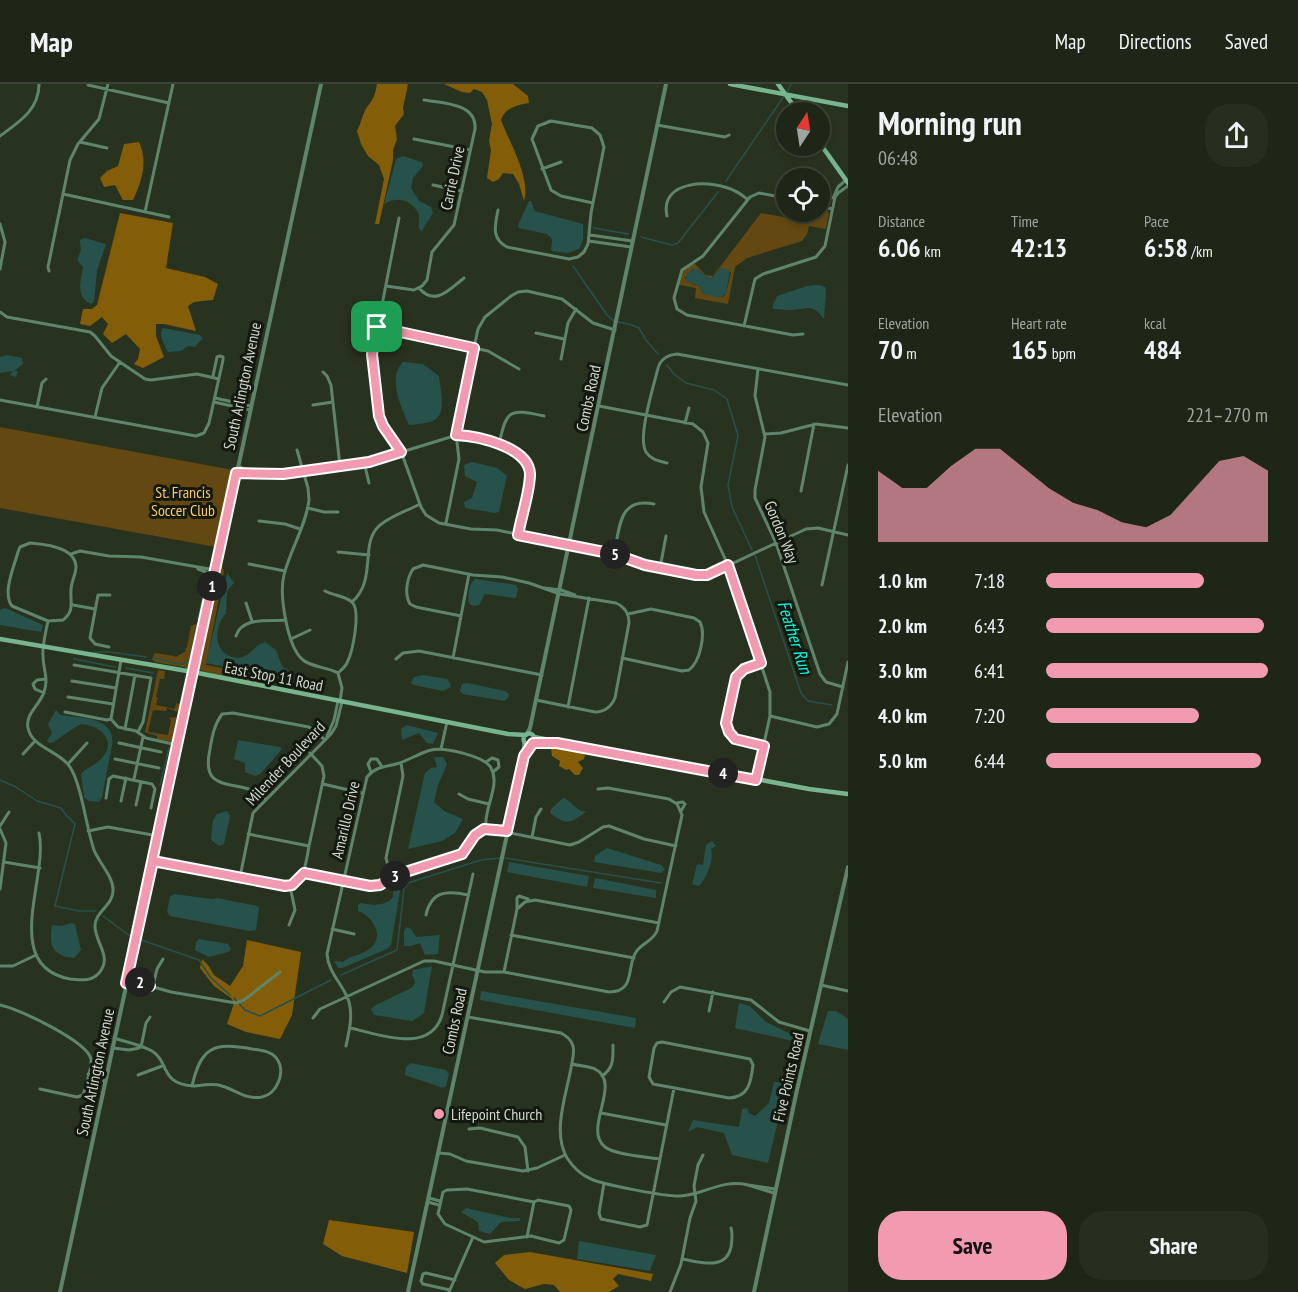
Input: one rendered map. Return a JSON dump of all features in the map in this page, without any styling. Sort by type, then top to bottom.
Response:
[{"type":"main road","points":[[730,84],[848,106]]},
{"type":"main road","points":[[778,84],[791,102]]},
{"type":"main road","points":[[829,156],[847,183]]},
{"type":"main road","name":"East Stop 11 Road","points":[[0,639],[193,672],[525,738]]},
{"type":"main road","points":[[525,738],[533,740]]},
{"type":"main road","points":[[525,738],[831,793],[835,796],[848,795]]},
{"type":"street","points":[[0,136],[31,110],[38,98],[39,84]]},
{"type":"street","points":[[49,271],[70,160],[80,142],[99,119],[108,84]]},
{"type":"street","points":[[145,213],[173,84]]},
{"type":"street","name":"South Arlington Avenue","points":[[60,1292],[321,84]]},
{"type":"street","name":"Combs Road","points":[[524,756],[533,740],[536,700],[666,84]]},
{"type":"street","points":[[88,85],[169,103]]},
{"type":"street","name":"Carrie Drive","points":[[419,288],[428,278],[433,251],[454,226],[476,125],[470,112],[461,107],[424,100]]},
{"type":"street","points":[[498,210],[494,231],[503,245],[569,259],[578,257],[584,252],[589,241],[593,202],[604,147],[600,135],[592,128],[555,121],[544,122],[535,129],[532,138],[549,187],[555,194],[593,202]]},
{"type":"street","points":[[657,125],[726,137],[729,135]]},
{"type":"street","points":[[414,139],[471,150]]},
{"type":"street","points":[[80,142],[106,148]]},
{"type":"street","points":[[542,169],[561,162]]},
{"type":"street","points":[[667,216],[665,208],[671,193],[701,183],[734,190],[747,199]]},
{"type":"street","points":[[744,326],[755,279],[763,274],[816,257],[821,253],[825,246],[835,191],[847,183]]},
{"type":"street","points":[[433,185],[462,191]]},
{"type":"street","points":[[776,196],[759,193],[747,199],[703,256],[682,270],[674,298],[675,310],[687,315],[793,336],[803,334]]},
{"type":"street","points":[[63,194],[169,218]]},
{"type":"street","points":[[399,218],[372,354],[379,416],[383,426],[401,452],[426,515],[439,523],[518,535],[614,554],[642,564],[703,576],[808,528],[848,534]]},
{"type":"street","points":[[0,224],[5,242],[0,269]]},
{"type":"street","points":[[589,235],[633,241]]},
{"type":"street","points":[[589,241],[631,247]]},
{"type":"street","points":[[386,285],[409,290],[419,288],[428,295],[439,297],[464,278]]},
{"type":"street","points":[[446,524],[459,461],[456,435],[478,327],[485,316],[513,294],[524,291],[557,297],[597,325],[615,328]]},
{"type":"street","points":[[561,359],[569,320],[576,309]]},
{"type":"street","points":[[0,312],[7,317],[90,332],[111,356],[142,378],[151,380],[197,374],[219,379]]},
{"type":"street","points":[[377,327],[494,353],[519,369]]},
{"type":"street","points":[[536,333],[564,339]]},
{"type":"street","points":[[667,463],[652,458],[644,448],[643,439],[660,363],[669,355],[687,356],[848,385]]},
{"type":"street","points":[[0,400],[196,436],[204,433],[209,423],[223,357],[217,357],[213,376]]},
{"type":"street","points":[[95,418],[102,388],[120,363]]},
{"type":"street","name":"Gordon Way","points":[[758,369],[755,396],[765,434],[754,495],[776,543],[820,674],[829,683],[843,687]]},
{"type":"street","points":[[322,372],[330,382],[340,466]]},
{"type":"street","points":[[37,407],[42,383],[46,379]]},
{"type":"street","points":[[215,400],[250,408]]},
{"type":"street","points":[[313,405],[333,402]]},
{"type":"street","points":[[599,406],[695,425],[702,430],[708,444],[701,484],[702,502],[707,521],[728,565],[770,692],[770,716],[756,780]]},
{"type":"street","points":[[686,423],[689,408]]},
{"type":"street","points":[[499,444],[503,424],[512,413],[523,411],[544,416]]},
{"type":"street","points":[[801,491],[814,424]]},
{"type":"street","points":[[765,434],[781,433],[814,424],[848,429]]},
{"type":"street","points":[[236,473],[275,475],[364,462],[456,435],[499,444],[511,449],[523,459],[529,471],[518,535]]},
{"type":"street","points":[[266,798],[256,790],[218,782],[209,773],[207,764],[214,728],[222,714],[233,713],[309,728],[324,739],[331,729],[342,688],[338,673],[304,661],[291,639],[286,620],[282,587],[285,571],[308,508],[309,495],[297,450]]},
{"type":"street","points":[[364,462],[369,483]]},
{"type":"street","points":[[237,465],[256,474]]},
{"type":"street","points":[[822,585],[848,465]]},
{"type":"street","points":[[614,554],[622,517],[626,510],[639,502],[654,504]]},
{"type":"street","points":[[352,602],[363,589],[372,537],[377,528],[420,504]]},
{"type":"street","points":[[308,508],[324,512],[338,512]]},
{"type":"street","points":[[259,521],[285,524],[300,529]]},
{"type":"street","points":[[660,568],[666,536]]},
{"type":"street","points":[[35,543],[68,551],[70,554],[76,563],[71,587],[72,605],[70,612],[63,620],[48,621],[12,606],[8,594],[20,547],[35,543]]},
{"type":"street","points":[[70,554],[80,551],[109,556],[141,557],[215,573]]},
{"type":"street","points":[[338,552],[369,555]]},
{"type":"street","points":[[249,564],[285,571]]},
{"type":"street","points":[[461,616],[416,607],[408,601],[406,594],[410,575],[416,567],[423,565],[511,579],[616,603],[624,608],[628,614],[629,623],[614,699],[605,710],[595,712],[536,700]]},
{"type":"street","points":[[453,658],[469,574]]},
{"type":"street","points":[[325,591],[345,597],[352,602],[357,615],[350,656],[347,664],[338,673]]},
{"type":"street","points":[[109,647],[95,644],[90,640],[98,595],[110,595]]},
{"type":"street","points":[[568,707],[589,598]]},
{"type":"street","points":[[246,603],[252,621]]},
{"type":"street","points":[[72,605],[95,609]]},
{"type":"street","points":[[622,658],[688,670],[696,661],[703,630],[699,621],[694,618],[651,609],[628,614]]},
{"type":"street","points":[[236,636],[242,626],[252,621],[286,620]]},
{"type":"street","points":[[39,832],[40,868],[30,913],[31,940],[36,955],[41,964],[53,973],[80,980],[94,977],[103,966],[105,956],[95,924],[112,898],[111,880],[99,862],[88,831],[75,778],[68,764],[35,741],[29,731],[28,721],[44,693],[46,679],[43,657],[48,621]]},
{"type":"street","points":[[291,639],[310,630]]},
{"type":"street","points":[[396,659],[401,654],[419,651],[542,675]]},
{"type":"street","points":[[121,660],[111,719],[116,725],[138,732],[143,737],[177,745]]},
{"type":"street","points":[[770,716],[817,727],[830,723],[836,715],[848,662]]},
{"type":"street","points":[[761,663],[744,669],[736,677],[726,723],[735,739],[764,746]]},
{"type":"street","points":[[74,664],[151,678],[143,722],[138,732]]},
{"type":"street","points":[[125,729],[135,675]]},
{"type":"street","points":[[44,693],[35,688],[33,684],[37,680],[46,679]]},
{"type":"street","points":[[72,681],[116,688]]},
{"type":"street","points":[[68,697],[113,704]]},
{"type":"street","points":[[65,712],[111,719]]},
{"type":"street","name":"Combs Road","points":[[408,1292],[524,756],[525,738],[533,717]]},
{"type":"street","points":[[441,750],[447,722]]},
{"type":"street","points":[[134,780],[143,737]]},
{"type":"street","name":"Milender Boulevard","points":[[240,877],[253,813],[324,739]]},
{"type":"street","points":[[23,754],[35,741]]},
{"type":"street","points":[[119,743],[161,752]]},
{"type":"street","points":[[68,764],[87,744]]},
{"type":"street","points":[[382,767],[401,763],[428,751],[441,750],[479,758],[486,762],[493,772],[494,782],[485,820],[486,828]]},
{"type":"street","points":[[153,861],[290,886],[299,880],[304,873],[323,784],[322,765],[310,753]]},
{"type":"street","points":[[486,762],[493,758],[499,762],[498,768],[493,772]]},
{"type":"street","points":[[115,759],[159,768]]},
{"type":"street","name":"Amarillo Drive","points":[[346,1046],[351,1011],[347,997],[327,960],[365,780],[371,772],[382,767],[377,759],[371,759],[368,764],[371,772]]},
{"type":"street","points":[[391,878],[386,858],[403,776],[401,763]]},
{"type":"street","points":[[106,798],[113,776],[126,778],[155,786],[151,808]]},
{"type":"street","points":[[121,801],[126,778]]},
{"type":"street","points":[[136,805],[141,782]]},
{"type":"street","points":[[323,784],[362,793]]},
{"type":"street","points":[[313,1018],[320,1009],[421,962],[434,961],[477,970],[504,972],[609,992],[622,989],[628,982],[634,958],[640,948],[655,936],[682,821],[680,809],[669,799],[609,788],[598,789]]},
{"type":"street","points":[[459,794],[468,799],[489,804]]},
{"type":"street","points":[[676,803],[683,801],[685,804],[680,809]]},
{"type":"street","points":[[532,837],[536,817],[541,809]]},
{"type":"street","points":[[0,889],[5,839],[0,828],[9,812]]},
{"type":"street","points":[[304,873],[374,886],[380,885],[391,878],[462,854],[478,833],[486,828],[572,844],[603,827],[612,826],[641,837],[676,846]]},
{"type":"street","points":[[88,831],[108,827],[158,836]]},
{"type":"street","points":[[248,834],[309,846]]},
{"type":"street","points":[[4,862],[40,868]]},
{"type":"street","name":"Five Points Road","points":[[754,1292],[848,867]]},
{"type":"street","points":[[350,1028],[408,1040],[421,1038],[433,1030],[441,1019],[473,874]]},
{"type":"street","points":[[290,886],[295,910],[290,925]]},
{"type":"street","points":[[426,915],[429,902],[436,897],[452,892],[468,895]]},
{"type":"street","points":[[504,972],[518,897],[659,923]]},
{"type":"street","points":[[517,909],[530,900]]},
{"type":"street","points":[[332,929],[354,934]]},
{"type":"street","points":[[511,935],[634,958]]},
{"type":"street","points":[[0,966],[13,966],[36,955]]},
{"type":"street","points":[[152,986],[163,959]]},
{"type":"street","points":[[127,981],[148,983],[171,992],[238,1003],[280,972]]},
{"type":"street","points":[[821,985],[848,991]]},
{"type":"street","points":[[664,1002],[671,992],[680,987],[713,992],[755,1001],[779,1022],[810,1031]]},
{"type":"street","points":[[709,1011],[713,992]]},
{"type":"street","points":[[0,1005],[32,1017],[79,1045],[91,1058],[84,1093],[81,1096],[40,1089]]},
{"type":"street","points":[[141,1047],[146,1023],[150,1017]]},
{"type":"street","points":[[468,1017],[561,1033],[567,1036],[573,1045],[574,1052],[560,1126],[561,1140],[565,1155],[582,1174],[604,1183],[676,1196],[728,1183],[775,1191]]},
{"type":"street","points":[[114,1038],[152,1052],[160,1059],[166,1074],[176,1081],[192,1086],[215,1085],[249,1097],[262,1097],[274,1091],[280,1076],[278,1063],[271,1054],[261,1050],[233,1045],[221,1046],[202,1058],[195,1071],[192,1086]]},
{"type":"street","points":[[657,1043],[748,1058],[752,1061],[750,1085],[739,1097],[729,1098],[674,1088],[653,1084],[649,1080],[654,1047],[657,1043]]},
{"type":"street","points":[[602,1076],[612,1065],[613,1045]]},
{"type":"street","points":[[112,1048],[129,1050],[141,1047]]},
{"type":"street","points":[[572,1064],[594,1069],[602,1076],[605,1087],[598,1131],[599,1139],[610,1149],[660,1159]]},
{"type":"street","points":[[138,1075],[162,1065]]},
{"type":"street","points":[[88,1076],[105,1079]]},
{"type":"street","points":[[604,1183],[599,1214],[602,1219],[640,1227],[648,1223],[674,1088]]},
{"type":"street","points":[[601,1113],[666,1125]]},
{"type":"street","points":[[469,1129],[480,1128],[518,1137],[525,1147],[528,1171]]},
{"type":"street","points":[[439,1153],[450,1154],[466,1161],[528,1171],[565,1155]]},
{"type":"street","points":[[670,1292],[682,1259],[696,1201],[694,1185],[698,1163],[703,1155]]},
{"type":"street","points":[[467,1189],[534,1202],[538,1200],[568,1205],[571,1210],[565,1238],[559,1243],[527,1237],[489,1242],[442,1222],[438,1216],[440,1203],[445,1190],[467,1189]]},
{"type":"street","points":[[428,1200],[440,1203]]},
{"type":"street","points":[[527,1237],[534,1202]]},
{"type":"street","points":[[682,1259],[711,1264],[721,1262],[730,1252],[733,1236],[731,1228]]},
{"type":"street","points":[[455,1280],[426,1273],[423,1274],[421,1281],[423,1284],[450,1291],[455,1280],[473,1237]]},
{"type":"green space","points":[[761,213],[776,216],[776,222],[827,222],[826,229],[809,226],[802,241],[747,258],[735,267],[728,304],[695,298],[696,288],[679,285],[684,270],[694,263],[706,275],[713,276]],"holes":[[[721,268],[731,272],[726,294],[723,297],[703,294],[699,286],[690,283],[685,278],[692,269],[697,269],[711,279]]]},
{"type":"green space","name":"St. Francis Soccer Club","points":[[0,427],[233,470],[216,547],[0,508]]},
{"type":"green space","points":[[220,554],[222,554],[221,563],[224,572],[206,665],[269,677],[267,685],[202,671],[197,667]]},
{"type":"green space","points":[[195,624],[199,626],[188,668],[155,662],[152,659],[155,653],[176,657],[186,651],[191,626]]},
{"type":"green space","points":[[158,670],[165,671],[164,679],[160,679],[156,705],[174,709],[177,703],[183,708],[178,712],[167,708],[166,711],[153,710],[148,732],[168,735],[171,720],[169,718],[176,717],[179,722],[173,742],[157,739],[157,736],[145,732]]},
{"type":"shaded area","points":[[377,84],[408,84],[404,114],[395,126],[397,139],[379,224],[375,224],[384,179],[379,165],[368,156],[361,144],[357,131],[374,96]]},
{"type":"shaded area","points":[[444,84],[513,84],[528,96],[529,103],[508,110],[501,120],[522,171],[524,201],[513,174],[503,173],[493,182],[487,178],[492,124],[487,100],[482,92],[474,89],[470,93],[462,92]]},
{"type":"shaded area","points":[[139,142],[143,164],[139,186],[133,200],[123,200],[115,185],[104,187],[100,178],[107,171],[118,166],[124,144]]},
{"type":"shaded area","points":[[120,213],[173,223],[166,268],[205,277],[218,284],[213,300],[194,302],[188,306],[196,331],[156,324],[156,336],[164,357],[143,368],[134,364],[138,359],[140,349],[126,334],[112,343],[103,334],[108,324],[102,317],[90,326],[80,324],[83,309],[92,309],[97,305]]},
{"type":"shaded area","points":[[554,745],[585,755],[584,759],[578,762],[583,768],[579,775],[559,766],[560,761],[552,756],[551,749]]},
{"type":"shaded area","points":[[247,940],[301,952],[292,1015],[280,1039],[246,1032],[227,1024],[234,1003],[231,998],[214,986],[200,968],[202,959],[214,975],[230,986],[243,966]]},
{"type":"shaded area","points":[[329,1220],[414,1232],[407,1273],[342,1256],[323,1244]]},
{"type":"shaded area","points":[[530,1252],[653,1274],[651,1281],[618,1274],[613,1279],[619,1286],[609,1292],[560,1292],[554,1285],[544,1284],[525,1289],[509,1280],[495,1263],[504,1255]]},
{"type":"water","points":[[403,156],[422,162],[423,166],[413,178],[411,188],[419,201],[431,207],[433,213],[421,232],[419,214],[412,205],[404,200],[394,200],[384,204],[396,159]]},
{"type":"water","points":[[529,201],[535,211],[583,224],[583,240],[579,249],[568,253],[551,251],[552,239],[547,234],[519,228],[518,225]]},
{"type":"water","points":[[85,238],[106,244],[97,271],[94,302],[91,304],[81,293],[83,267],[77,260],[81,250],[80,240]]},
{"type":"water","points":[[695,268],[711,279],[721,268],[730,270],[726,294],[719,298],[703,294],[699,286],[686,281],[687,273]]},
{"type":"water","points":[[807,286],[825,287],[826,290],[824,319],[815,310],[808,308],[787,310],[772,307],[777,296]]},
{"type":"water","points":[[163,328],[200,335],[203,338],[195,347],[188,346],[181,351],[168,352],[161,336]]},
{"type":"water","points":[[7,355],[22,358],[23,364],[14,371],[18,371],[16,377],[10,375],[13,371],[0,373],[0,357]]},
{"type":"water","points":[[403,362],[423,364],[439,376],[442,408],[437,418],[432,421],[409,425],[399,401],[396,384],[398,369]]},
{"type":"water","points":[[472,462],[497,468],[507,476],[499,512],[465,508],[464,502],[472,498],[477,482],[465,476],[464,465]]},
{"type":"water","points":[[227,573],[234,583],[227,591],[226,613],[217,633],[223,652],[237,658],[245,656],[265,642],[276,650],[282,666],[291,672],[293,681],[206,663]]},
{"type":"water","points":[[475,579],[516,585],[518,589],[516,598],[485,594],[479,605],[469,604],[469,590]]},
{"type":"water","points":[[5,608],[43,625],[41,632],[0,625],[0,610]]},
{"type":"water","points":[[423,675],[447,679],[451,687],[443,691],[411,683],[414,677]]},
{"type":"water","points":[[462,684],[505,691],[509,694],[508,698],[504,701],[463,694],[460,691]]},
{"type":"water","points":[[56,710],[61,715],[96,721],[109,729],[112,745],[102,797],[99,802],[89,801],[84,797],[81,774],[98,762],[108,747],[108,741],[101,731],[81,724],[49,743],[47,741],[52,733],[48,724]]},
{"type":"water","points":[[407,725],[438,733],[433,744],[427,743],[419,733],[402,740],[401,729]]},
{"type":"water","points":[[238,740],[282,749],[260,774],[255,776],[245,772],[245,763],[234,759]]},
{"type":"water","points":[[434,757],[443,757],[447,764],[434,802],[444,811],[463,819],[455,833],[442,841],[408,849],[425,773],[437,767]]},
{"type":"water","points":[[563,798],[579,810],[586,812],[568,822],[556,817],[550,813],[551,809]]},
{"type":"water","points":[[227,811],[230,816],[224,844],[219,846],[211,840],[213,820],[217,814]]},
{"type":"water","points":[[712,841],[716,846],[711,849],[712,858],[707,873],[699,886],[692,884],[697,864],[703,865],[706,845]]},
{"type":"water","points":[[607,848],[661,865],[665,869],[661,873],[594,862],[595,856]]},
{"type":"water","points":[[509,862],[589,876],[587,887],[507,872]]},
{"type":"water","points":[[595,878],[656,890],[656,898],[593,888]]},
{"type":"water","points":[[393,887],[399,888],[400,891],[391,945],[387,949],[338,968],[334,961],[343,962],[365,952],[377,939],[376,927],[368,917],[358,911],[358,905],[360,903],[382,904],[390,900],[393,897]]},
{"type":"water","points":[[174,894],[217,898],[257,906],[259,908],[256,930],[250,931],[170,916],[167,912],[170,897]]},
{"type":"water","points":[[75,924],[81,950],[74,958],[56,952],[51,938],[52,925],[62,926]]},
{"type":"water","points":[[407,927],[416,937],[440,935],[438,954],[425,955],[420,943],[404,946],[404,931]]},
{"type":"water","points":[[199,939],[228,944],[231,949],[209,957],[195,950]]},
{"type":"water","points":[[432,966],[424,1013],[412,1021],[374,1015],[371,1009],[374,1006],[413,987],[415,982],[412,975],[413,970]]},
{"type":"water","points":[[481,991],[636,1018],[635,1028],[480,1000]]},
{"type":"water","points":[[739,1003],[750,1006],[766,1022],[793,1035],[793,1041],[735,1028]]},
{"type":"water","points":[[828,1011],[836,1011],[848,1019],[848,1050],[818,1044]]},
{"type":"water","points":[[411,1063],[446,1070],[449,1074],[446,1086],[443,1088],[405,1075],[406,1067]]},
{"type":"water","points":[[774,1082],[787,1083],[768,1163],[732,1155],[724,1133],[697,1127],[688,1132],[693,1120],[739,1127],[742,1109],[747,1108],[749,1113],[755,1116],[769,1103]]},
{"type":"water","points":[[466,1208],[510,1218],[520,1218],[520,1221],[501,1222],[490,1234],[479,1231],[478,1222],[461,1212]]},
{"type":"water","points":[[579,1241],[656,1255],[650,1271],[577,1259]]},
{"type":"waterway","points":[[787,92],[791,84]]},
{"type":"waterway","points":[[726,181],[784,96]]},
{"type":"waterway","points":[[641,237],[672,245],[678,243],[718,192]]},
{"type":"waterway","points":[[594,228],[628,234]]},
{"type":"waterway","name":"Feather Run","points":[[573,266],[607,315],[614,321],[639,328],[658,354]]},
{"type":"waterway","name":"Feather Run","points":[[667,365],[686,383],[714,390],[727,399],[738,436],[728,485],[732,507],[752,550]]},
{"type":"waterway","name":"Feather Run","points":[[755,555],[801,693],[808,701],[832,705]]},
{"type":"waterway","points":[[198,619],[202,600]]},
{"type":"waterway","points":[[154,658],[179,664],[189,662],[197,624]]},
{"type":"waterway","points":[[94,652],[146,657]]},
{"type":"waterway","points":[[74,659],[115,667]]},
{"type":"waterway","points":[[126,668],[153,673]]},
{"type":"waterway","points":[[160,785],[169,748]]},
{"type":"waterway","points":[[0,780],[16,787],[37,801],[61,808],[75,824],[55,906],[79,911],[96,911]]},
{"type":"waterway","points":[[341,975],[397,950],[404,889],[408,883],[481,860],[500,858]]},
{"type":"waterway","points":[[505,858],[661,883]]},
{"type":"waterway","points":[[103,916],[130,936],[199,960],[211,978],[230,995]]},
{"type":"waterway","points":[[234,998],[245,1010],[260,1016],[331,980]]},
{"type":"place","name":"Lifepoint Church","points":[[439,1114]]},
{"type":"route","points":[[377,327],[372,354],[379,416],[383,426],[401,452],[369,462],[283,474],[236,473],[206,615],[177,745],[158,836],[135,942],[127,979],[148,983],[150,986],[126,983],[135,942],[153,861],[285,886],[292,885],[304,873],[370,886],[380,885],[396,875],[462,854],[475,835],[484,829],[507,831],[524,756],[533,743],[557,743],[756,780],[764,746],[737,740],[727,727],[736,677],[744,669],[761,663],[728,565],[703,576],[645,565],[614,554],[518,535],[529,478],[526,463],[515,452],[501,444],[456,435],[474,348],[377,327]]}]
